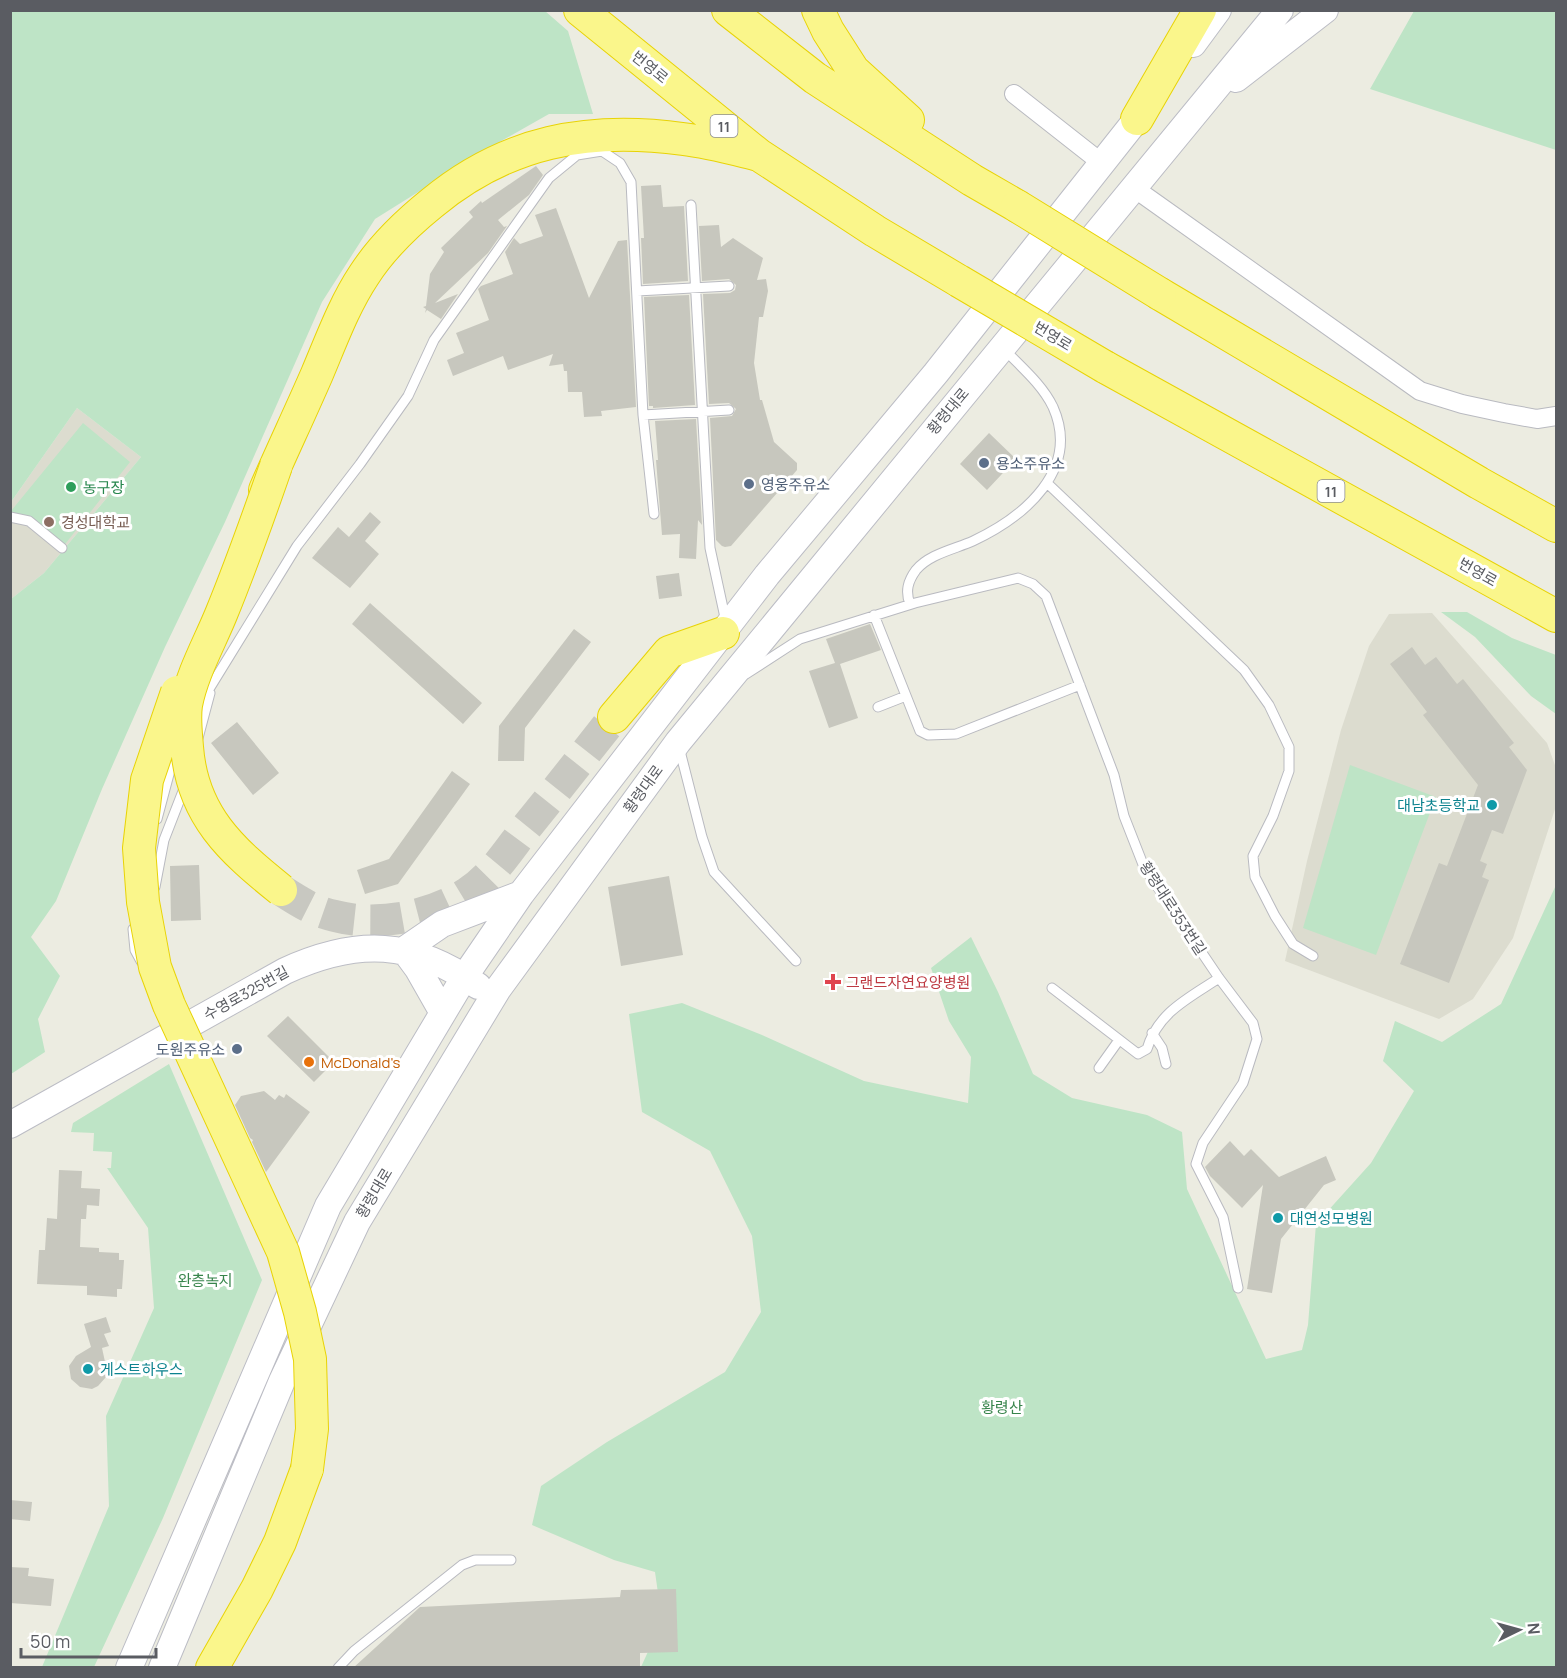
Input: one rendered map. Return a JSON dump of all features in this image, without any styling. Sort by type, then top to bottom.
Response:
[{"type":"highway","name":"번영로","points":[[580,10],[759,154],[875,231],[1105,367],[1557,616]]},
{"type":"highway","points":[[728,10],[815,78],[972,180],[1479,483],[1557,526]]},
{"type":"highway","points":[[818,10],[828,31],[853,70],[972,180]]},
{"type":"highway","points":[[1137,119],[1200,10]]},
{"type":"highway","points":[[212,1668],[258,1589],[276,1551],[307,1469],[312,1429],[310,1359],[300,1312],[283,1252],[170,1005],[155,967],[143,902],[139,848],[147,780],[177,692],[334,332],[363,276],[394,237],[445,192],[489,164],[522,150],[558,141],[598,135],[683,139],[759,154]]},
{"type":"highway","points":[[276,466],[246,553],[193,681],[186,706],[186,733],[193,784],[214,826],[231,848],[281,890]]},
{"type":"highway","points":[[614,717],[669,652],[725,630]]},
{"type":"main road","name":"황령대로","points":[[129,1668],[328,1206],[465,976],[521,894],[767,575],[936,373],[1103,164],[1218,10]]},
{"type":"main road","name":"황령대로","points":[[162,1668],[277,1391],[357,1222],[494,996],[678,742],[1280,10]]},
{"type":"main road","points":[[1200,107],[1325,10]]},
{"type":"main road","points":[[443,1013],[418,969],[404,950],[442,924],[521,894]]},
{"type":"main road","name":"수영로325번길","points":[[10,1125],[191,1018],[311,959],[332,953],[364,949],[404,950],[444,964],[494,996]]},
{"type":"street","points":[[1014,94],[1103,164]]},
{"type":"street","points":[[1134,188],[1420,391],[1462,404],[1504,413],[1537,419],[1557,416]]},
{"type":"lane","points":[[155,825],[177,743],[297,546],[360,464],[408,396],[434,340],[549,178],[577,155],[602,151],[620,163],[631,182],[643,415],[654,514]]},
{"type":"lane","points":[[691,205],[710,548],[725,630]]},
{"type":"lane","points":[[637,291],[729,286]]},
{"type":"lane","points":[[910,604],[907,585],[917,569],[933,557],[989,533],[1027,506],[1047,483],[1059,461],[1060,426],[1052,405],[1038,384],[1002,347]]},
{"type":"lane","points":[[643,415],[729,410]]},
{"type":"lane","points":[[1047,483],[1244,670],[1269,705],[1288,747],[1289,771],[1273,816],[1253,856],[1255,877],[1275,916],[1293,944],[1313,956]]},
{"type":"lane","points":[[10,517],[29,521],[62,548]]},
{"type":"lane","name":"황령대로353번길","points":[[719,691],[800,639],[910,604],[1018,578],[1033,584],[1046,596],[1114,775],[1124,816],[1144,867],[1219,978],[1253,1023],[1257,1039],[1243,1083],[1203,1143],[1196,1164],[1223,1216],[1238,1287]]},
{"type":"lane","points":[[874,615],[920,731],[928,735],[956,734],[1080,685]]},
{"type":"lane","points":[[173,987],[163,969],[156,939],[153,900],[164,840],[185,785],[214,680]]},
{"type":"lane","points":[[878,707],[906,696]]},
{"type":"lane","points":[[678,742],[702,837],[714,872],[796,961]]},
{"type":"lane","points":[[134,908],[150,846]]},
{"type":"lane","points":[[132,918],[135,950],[146,972],[191,1018]]},
{"type":"lane","points":[[1052,988],[1138,1054],[1147,1049],[1152,1033],[1172,1009],[1219,978]]},
{"type":"lane","points":[[1152,1033],[1162,1048],[1166,1064]]},
{"type":"lane","points":[[1098,1068],[1119,1040]]},
{"type":"lane","points":[[338,1668],[354,1651],[462,1565],[475,1560],[511,1560]]},
{"type":"shaded area","name":"경성대학교","points":[[77,408],[141,457],[44,573],[11,599],[11,502]]},
{"type":"shaded area","points":[[1432,613],[1547,743],[1556,768],[1556,806],[1513,938],[1473,999],[1439,1019],[1285,961],[1307,861],[1341,730],[1369,646],[1389,614]]},
{"type":"green space","points":[[11,11],[545,11],[568,31],[593,114],[549,114],[487,149],[375,219],[322,302],[225,522],[165,647],[102,789],[56,901],[31,937],[60,976],[38,1019],[45,1052],[11,1074],[11,599],[44,573],[141,457],[77,408],[11,502]]},
{"type":"green space","points":[[1414,11],[1556,11],[1556,150],[1370,89]]},
{"type":"green space","name":"농구장","points":[[83,423],[130,462],[62,548],[29,521],[11,517],[11,511]]},
{"type":"green space","points":[[1441,612],[1467,612],[1512,638],[1556,655],[1556,714],[1531,696],[1475,637]]},
{"type":"green space","points":[[1350,765],[1436,797],[1376,955],[1303,928]]},
{"type":"green space","name":"황령산","points":[[1556,885],[1556,1667],[641,1667],[662,1621],[655,1572],[614,1560],[532,1525],[541,1486],[607,1442],[725,1372],[761,1312],[752,1236],[710,1151],[642,1112],[629,1014],[682,1003],[762,1035],[864,1081],[968,1103],[971,1057],[949,1021],[931,968],[971,937],[998,992],[1033,1074],[1072,1098],[1147,1115],[1182,1132],[1187,1189],[1266,1359],[1302,1350],[1308,1325],[1316,1224],[1371,1163],[1414,1091],[1383,1061],[1395,1021],[1442,1042],[1501,1004]]},
{"type":"green space","name":"완층녹지","points":[[169,1064],[262,1280],[163,1518],[94,1667],[42,1667],[109,1506],[106,1416],[154,1308],[148,1228],[107,1168],[111,1168],[112,1152],[93,1151],[94,1133],[71,1132],[73,1123]]},
{"type":"building","points":[[536,166],[543,175],[529,195],[498,220],[504,227],[507,226],[488,253],[435,303],[458,294],[441,319],[427,310],[425,313],[426,309],[423,307],[426,306],[430,274],[444,252],[441,248],[473,217],[469,212],[481,201],[482,203]]},
{"type":"building","points":[[661,185],[663,207],[684,206],[688,281],[643,284],[641,238],[644,238],[641,186]]},
{"type":"building","points":[[556,208],[589,298],[618,241],[627,240],[636,407],[601,411],[602,416],[584,417],[582,392],[568,392],[567,371],[564,371],[563,364],[549,366],[553,354],[508,370],[503,356],[453,376],[447,360],[464,353],[456,333],[489,320],[478,289],[513,274],[505,252],[514,238],[520,244],[543,236],[535,215]]},
{"type":"building","points":[[719,225],[721,247],[733,238],[763,258],[757,280],[766,279],[768,291],[763,317],[759,317],[754,363],[760,400],[762,400],[774,442],[797,463],[797,470],[731,546],[725,547],[716,540],[710,418],[732,416],[736,409],[729,403],[709,404],[703,294],[730,293],[735,290],[736,285],[729,279],[702,281],[699,226]]},
{"type":"building","points":[[689,295],[695,405],[653,408],[649,406],[644,297]]},
{"type":"building","points":[[696,419],[702,525],[698,520],[696,559],[679,558],[680,534],[662,535],[655,421]]},
{"type":"building","points":[[989,433],[1016,459],[987,490],[960,464]]},
{"type":"building","points":[[370,512],[381,522],[365,541],[379,554],[350,588],[312,558],[338,527],[349,537]]},
{"type":"building","points":[[679,573],[682,596],[659,599],[656,576]]},
{"type":"building","points":[[370,603],[482,703],[463,724],[352,624]]},
{"type":"building","points":[[870,624],[881,650],[840,664],[858,718],[829,728],[809,671],[835,663],[826,639]]},
{"type":"building","points":[[574,629],[591,642],[525,728],[524,761],[498,761],[499,726]]},
{"type":"building","name":"대남초등학교","points":[[1412,647],[1425,665],[1436,657],[1457,684],[1463,679],[1514,743],[1509,747],[1527,770],[1503,834],[1492,830],[1480,861],[1487,864],[1482,877],[1489,880],[1449,983],[1400,964],[1439,863],[1447,866],[1478,785],[1423,715],[1427,712],[1390,664]]},
{"type":"building","points":[[237,722],[279,773],[253,795],[211,743]]},
{"type":"building","points":[[452,771],[470,784],[398,884],[365,894],[357,870],[389,859]]},
{"type":"building","points":[[199,865],[201,920],[171,921],[170,866]]},
{"type":"building","points":[[669,876],[683,955],[621,966],[608,887]]},
{"type":"building","points":[[288,1016],[334,1062],[314,1082],[267,1036]]},
{"type":"building","points":[[264,1091],[275,1100],[279,1095],[284,1098],[286,1094],[310,1112],[266,1172],[235,1105],[241,1096]]},
{"type":"building","name":"대연성모병원","points":[[1230,1141],[1244,1156],[1251,1149],[1279,1177],[1326,1156],[1336,1180],[1324,1185],[1281,1239],[1272,1293],[1247,1289],[1263,1185],[1242,1208],[1210,1176],[1205,1167]]},
{"type":"building","points":[[59,1170],[82,1171],[81,1188],[100,1189],[99,1206],[87,1205],[86,1219],[81,1219],[80,1247],[99,1248],[99,1252],[119,1253],[119,1260],[124,1260],[122,1289],[117,1289],[117,1297],[87,1295],[87,1286],[37,1284],[39,1250],[45,1250],[47,1218],[57,1219]]},
{"type":"building","name":"게스트하우스","points":[[106,1317],[111,1332],[104,1334],[109,1346],[102,1348],[107,1371],[106,1377],[92,1389],[80,1387],[71,1379],[69,1366],[76,1356],[91,1347],[84,1324]]},
{"type":"building","points":[[10,1500],[32,1502],[30,1521],[10,1519]]},
{"type":"building","points":[[10,1567],[29,1568],[28,1576],[54,1579],[51,1606],[10,1603]]},
{"type":"building","points":[[676,1589],[678,1652],[640,1653],[640,1668],[353,1668],[420,1607],[620,1597],[621,1590]]},
{"type":"tunnel","points":[[281,890],[321,912],[351,919],[403,918],[453,901],[476,887],[506,855],[614,717]]},
{"type":"place","name":"용소주유소","points":[[984,463]]},
{"type":"place","name":"영웅주유소","points":[[749,484]]},
{"type":"place","name":"농구장","points":[[71,487]]},
{"type":"place","name":"경성대학교","points":[[49,522]]},
{"type":"place","name":"대남초등학교","points":[[1492,805]]},
{"type":"place","name":"그랜드자연요양병원","points":[[833,982]]},
{"type":"place","name":"도원주유소","points":[[237,1049]]},
{"type":"place","name":"McDonald's","points":[[309,1062]]},
{"type":"place","name":"대연성모병원","points":[[1278,1218]]},
{"type":"place","name":"게스트하우스","points":[[88,1369]]}]
